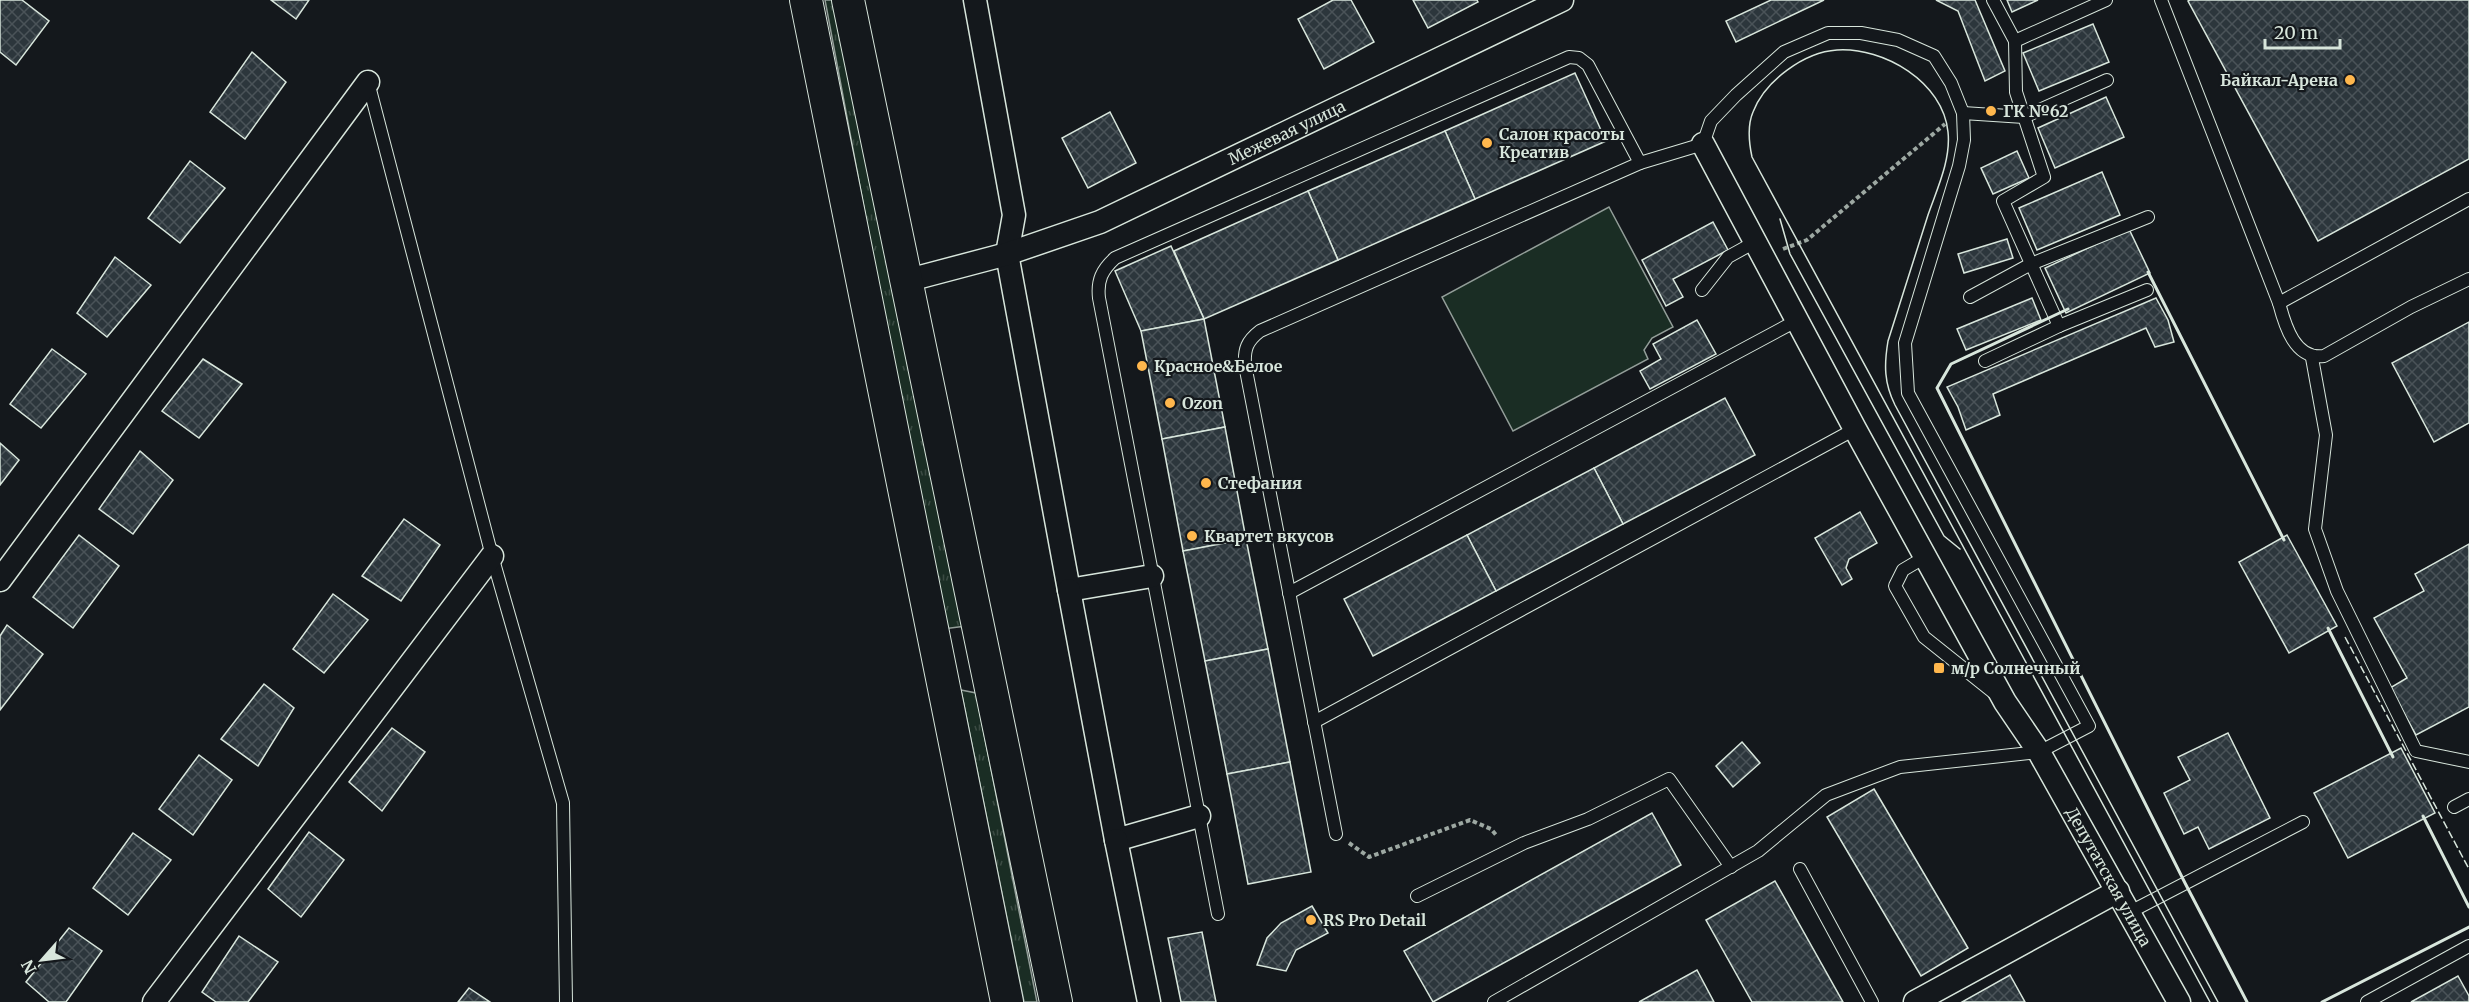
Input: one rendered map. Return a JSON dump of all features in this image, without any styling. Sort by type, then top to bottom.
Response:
[{"type":"main road","points":[[806,0],[1007,1002]]},
{"type":"main road","points":[[848,0],[1056,1002]]},
{"type":"main road","points":[[940,672],[964,678],[985,660]]},
{"type":"street","points":[[975,0],[1014,215],[1006,254],[1116,840],[1149,1002]]},
{"type":"street","name":"Межевая улица","points":[[905,281],[1006,254],[1100,222],[1562,0]]},
{"type":"street","points":[[0,580],[368,82]]},
{"type":"street","name":"Депутатская улица","points":[[1703,144],[1765,248],[1796,321],[2005,702],[2040,752],[2179,1002]]},
{"type":"street","points":[[154,1002],[492,555]]},
{"type":"street","points":[[1069,590],[1152,576]]},
{"type":"street","points":[[1116,840],[1199,816]]},
{"type":"street","points":[[1915,1002],[2118,891]]},
{"type":"lane","points":[[1993,0],[2015,40],[2016,92],[2044,177],[2003,201],[2059,326]]},
{"type":"lane","points":[[2015,40],[2106,0]]},
{"type":"lane","points":[[2161,0],[2279,303],[2285,327],[2301,351],[2313,358],[2324,356],[2411,307],[2469,279]]},
{"type":"lane","points":[[1336,834],[1245,366],[1244,354],[1252,337],[1260,331],[1640,163],[1703,144],[1711,121],[1784,52],[1828,33],[1861,33],[1898,40],[1934,57],[1951,83],[1962,112],[1964,140],[1959,166],[1905,343],[1908,393],[2088,726],[2040,752],[1900,767],[1826,795],[1758,851],[1494,1002]]},
{"type":"lane","points":[[1218,914],[1099,298],[1100,276],[1105,267],[1115,258],[1569,57],[1579,58],[1588,65],[1640,163]]},
{"type":"lane","points":[[1962,112],[2024,117],[2107,80]]},
{"type":"lane","points":[[368,82],[492,555],[563,803],[566,1002]]},
{"type":"lane","points":[[2279,303],[2469,199]]},
{"type":"lane","points":[[1970,297],[2031,264],[2148,217]]},
{"type":"lane","points":[[1702,290],[1728,257],[1765,248]]},
{"type":"lane","points":[[1985,361],[2059,326],[2147,290]]},
{"type":"lane","points":[[1289,593],[1796,321]]},
{"type":"lane","points":[[2313,358],[2326,435],[2315,529],[2337,591],[2416,751],[2469,762]]},
{"type":"lane","points":[[1314,723],[1855,429]]},
{"type":"lane","points":[[1925,556],[1903,570],[1895,586],[1924,637],[2005,702]]},
{"type":"lane","points":[[1417,896],[1524,843],[1588,819],[1669,779],[1731,867]]},
{"type":"lane","points":[[2454,807],[2469,800]]},
{"type":"lane","points":[[2130,912],[2303,822]]},
{"type":"lane","points":[[1800,869],[1872,1002]]},
{"type":"lane","points":[[2367,1002],[2469,946]]},
{"type":"path","points":[[1765,248],[1807,240],[1962,112]]},
{"type":"path","points":[[1336,834],[1369,857],[1470,820],[1491,829]]},
{"type":"green space","points":[[825,0],[839,0],[966,626],[943,629]]},
{"type":"green space","points":[[1609,207],[1673,327],[1652,338],[1644,350],[1648,359],[1513,431],[1442,297]]},
{"type":"green space","points":[[961,690],[976,693],[1037,1002],[1024,1002]]},
{"type":"building","points":[[0,0],[22,0],[49,21],[16,65],[0,52]]},
{"type":"building","points":[[271,0],[309,0],[296,19]]},
{"type":"building","points":[[1333,0],[1351,0],[1374,42],[1324,69],[1298,19]]},
{"type":"building","points":[[1413,0],[1477,0],[1478,2],[1428,28]]},
{"type":"building","points":[[1771,0],[1824,0],[1736,42],[1726,21]]},
{"type":"building","points":[[1936,0],[1975,0],[2005,71],[1985,81],[1958,11]]},
{"type":"building","points":[[2007,0],[2038,0],[2012,12]]},
{"type":"building","name":"Байкал-Арена","points":[[2469,0],[2469,159],[2318,241],[2188,1]]},
{"type":"building","points":[[2093,24],[2109,62],[2039,91],[2023,53]]},
{"type":"building","points":[[252,52],[286,82],[245,139],[210,112]]},
{"type":"building","points":[[1575,73],[1606,141],[1475,199],[1445,131]]},
{"type":"building","points":[[2106,97],[2124,137],[2055,168],[2038,128]]},
{"type":"building","points":[[1110,112],[1136,163],[1088,188],[1062,138]]},
{"type":"building","points":[[1445,131],[1475,199],[1338,260],[1308,191]]},
{"type":"building","points":[[2017,151],[2029,178],[1993,194],[1981,168]]},
{"type":"building","points":[[190,161],[225,188],[180,243],[148,218]]},
{"type":"building","points":[[2102,172],[2120,215],[2037,250],[2019,208]]},
{"type":"building","points":[[1308,191],[1338,260],[1204,319],[1174,251]]},
{"type":"building","points":[[1713,222],[1728,250],[1673,279],[1683,297],[1666,306],[1642,260]]},
{"type":"building","points":[[2129,229],[2150,273],[2066,313],[2045,268]]},
{"type":"building","points":[[2007,239],[2013,258],[1964,273],[1958,254]]},
{"type":"building","points":[[1171,246],[1204,319],[1141,331],[1115,271]]},
{"type":"building","points":[[115,257],[151,285],[107,337],[77,313]]},
{"type":"building","points":[[2032,298],[2041,320],[1966,350],[1957,329]]},
{"type":"building","points":[[2156,298],[2168,320],[2174,342],[2155,347],[2146,328],[1993,394],[2000,415],[1966,430],[1958,407],[1947,387]]},
{"type":"building","points":[[1204,319],[1225,427],[1162,439],[1141,331]]},
{"type":"building","points":[[1697,320],[1716,354],[1650,389],[1640,371],[1661,359],[1653,344]]},
{"type":"building","points":[[2469,322],[2469,423],[2434,442],[2392,363]]},
{"type":"building","points":[[52,349],[86,374],[41,428],[10,404]]},
{"type":"building","points":[[203,359],[242,384],[199,438],[162,411]]},
{"type":"building","points":[[1725,398],[1755,455],[1623,524],[1594,468]]},
{"type":"building","points":[[1225,427],[1246,539],[1183,551],[1162,439]]},
{"type":"building","points":[[0,443],[19,460],[0,485]]},
{"type":"building","points":[[140,451],[173,480],[133,534],[99,509]]},
{"type":"building","points":[[1594,468],[1623,524],[1496,591],[1467,535]]},
{"type":"building","points":[[1860,512],[1877,543],[1849,559],[1846,568],[1852,579],[1842,585],[1815,538]]},
{"type":"building","points":[[404,519],[440,545],[401,601],[362,576]]},
{"type":"building","points":[[79,535],[119,566],[73,628],[33,597]]},
{"type":"building","points":[[1467,535],[1496,591],[1373,656],[1344,599]]},
{"type":"building","points":[[2287,535],[2337,626],[2289,653],[2239,562]]},
{"type":"building","points":[[1246,539],[1268,649],[1205,661],[1183,551]]},
{"type":"building","points":[[2469,544],[2469,707],[2416,735],[2390,688],[2407,678],[2374,618],[2424,591],[2415,574]]},
{"type":"building","points":[[333,594],[368,620],[324,673],[293,649]]},
{"type":"building","points":[[7,625],[43,654],[0,710],[0,636]]},
{"type":"building","points":[[1268,649],[1290,762],[1227,774],[1205,661]]},
{"type":"building","points":[[264,684],[294,708],[258,766],[221,739]]},
{"type":"building","points":[[392,728],[425,752],[382,811],[349,782]]},
{"type":"building","points":[[2228,733],[2270,818],[2209,849],[2198,827],[2184,834],[2164,793],[2190,780],[2178,757]]},
{"type":"building","points":[[1742,742],[1760,763],[1733,787],[1716,766]]},
{"type":"building","points":[[2401,748],[2435,813],[2348,858],[2314,793]]},
{"type":"building","points":[[199,755],[232,780],[193,835],[159,809]]},
{"type":"building","points":[[1290,762],[1311,872],[1248,884],[1227,774]]},
{"type":"building","points":[[1874,789],[1968,948],[1921,976],[1827,817]]},
{"type":"building","points":[[1652,813],[1681,865],[1433,1002],[1404,951]]},
{"type":"building","points":[[309,832],[344,860],[301,917],[268,889]]},
{"type":"building","points":[[133,833],[171,860],[128,915],[93,888]]},
{"type":"building","points":[[1775,881],[1843,1002],[1752,1002],[1706,920]]},
{"type":"building","points":[[1312,906],[1328,933],[1296,950],[1286,971],[1257,965],[1267,938],[1281,923]]},
{"type":"building","points":[[69,928],[102,951],[66,1002],[49,1002],[26,982]]},
{"type":"building","points":[[1202,932],[1216,1002],[1181,1002],[1168,938]]},
{"type":"building","points":[[239,936],[278,962],[248,1002],[216,1002],[202,992]]},
{"type":"building","points":[[1697,970],[1714,1002],[1639,1002]]},
{"type":"building","points":[[2010,975],[2025,1002],[1962,1002]]},
{"type":"building","points":[[2458,976],[2469,996],[2469,1002],[2411,1002]]},
{"type":"building","points":[[469,988],[490,1002],[458,1002]]},
{"type":"tram line","points":[[2210,1002],[1752,157],[1749,129],[1753,112],[1759,101],[1776,79],[1799,62],[1812,56],[1837,50],[1855,51],[1891,61],[1923,83],[1944,114],[1948,132],[1945,164],[1888,341],[1886,366],[1889,389],[1895,405],[2218,1002]]},
{"type":"tram line","points":[[1780,219],[1790,254],[1944,536],[1960,549]]},
{"type":"fence","points":[[2345,637],[2469,869]]},
{"type":"wall","points":[[2148,272],[2284,540]]},
{"type":"wall","points":[[2068,309],[1951,364],[1937,388],[2247,1002]]},
{"type":"wall","points":[[2328,628],[2393,757]]},
{"type":"wall","points":[[2423,816],[2469,907]]},
{"type":"wall","points":[[2322,1002],[2469,927]]},
{"type":"place","name":"Байкал-Арена","points":[[2350,80]]},
{"type":"place","name":"ГК №62","points":[[1991,111]]},
{"type":"place","name":"Салон красоты Креатив","points":[[1487,143]]},
{"type":"place","name":"Красное&Белое","points":[[1142,366]]},
{"type":"place","name":"Ozon","points":[[1170,403]]},
{"type":"place","name":"Стефания","points":[[1206,483]]},
{"type":"place","name":"Квартет вкусов","points":[[1192,536]]},
{"type":"place","name":"м/р Солнечный","points":[[1939,668]]},
{"type":"place","name":"RS Pro Detail","points":[[1311,920]]}]
